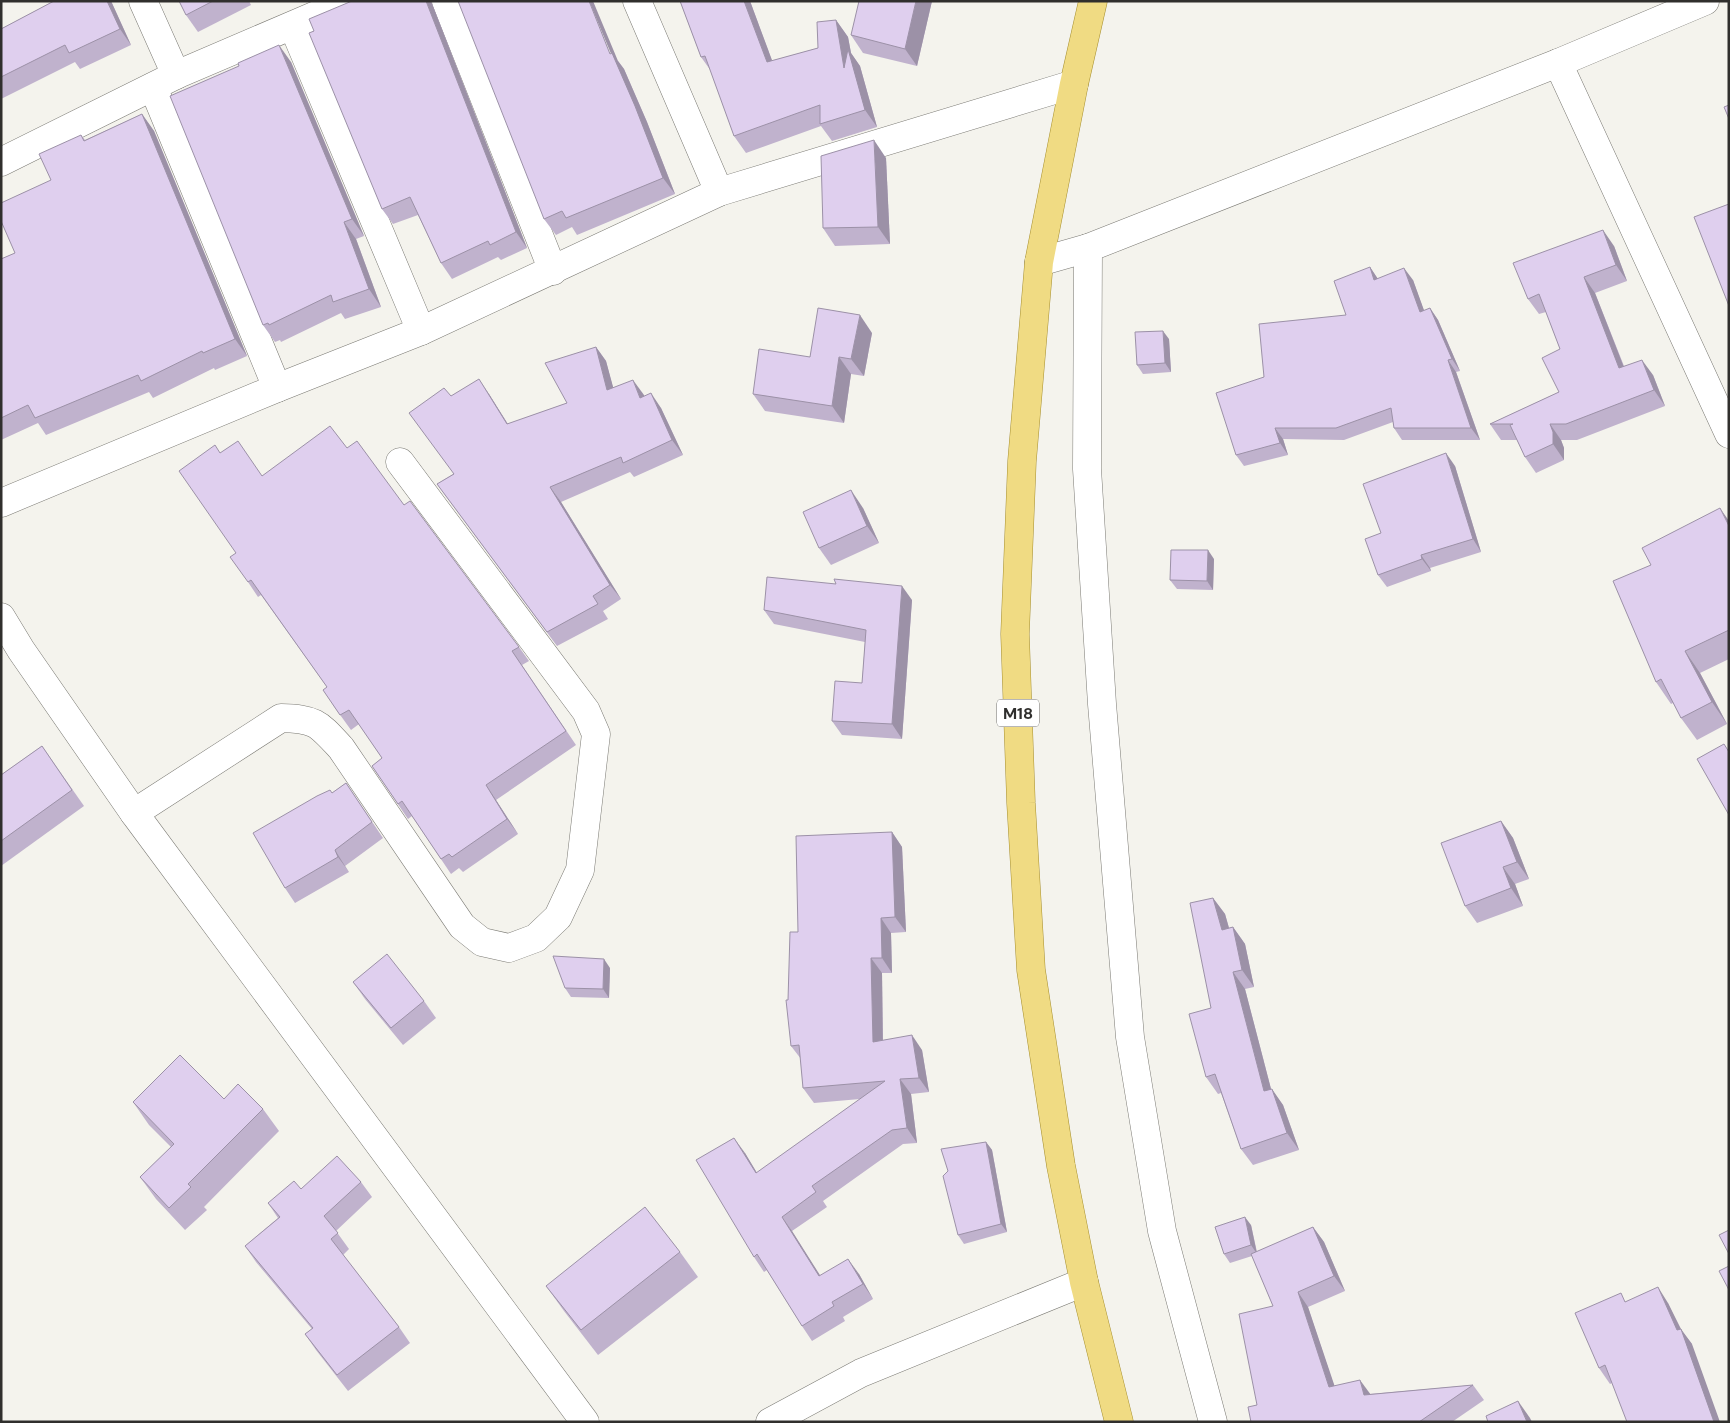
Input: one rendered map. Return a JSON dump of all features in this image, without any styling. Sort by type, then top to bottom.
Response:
[{"type":"main road","name":"M18","points":[[1093,1],[1074,84],[1039,262],[1022,461],[1015,634],[1021,803],[1031,970],[1061,1166],[1084,1282],[1119,1422]]},
{"type":"street","points":[[143,1],[164,81],[277,388]]},
{"type":"street","points":[[1,162],[164,81],[349,1]]},
{"type":"street","points":[[446,1],[553,271]]},
{"type":"street","points":[[637,1],[719,192]]},
{"type":"street","points":[[1039,262],[1088,248],[1558,63],[1704,1]]},
{"type":"street","points":[[293,26],[421,331]]},
{"type":"street","points":[[1558,63],[1728,432]]},
{"type":"street","points":[[1,503],[277,388],[421,331],[719,192],[1074,84]]},
{"type":"street","points":[[1088,248],[1087,469],[1102,704],[1130,1036],[1162,1231],[1213,1422]]},
{"type":"street","points":[[134,813],[281,718],[306,718],[321,726],[341,748],[462,926],[468,931],[482,942],[508,948],[536,938],[558,917],[580,870],[596,734],[586,711],[400,462]]},
{"type":"street","points":[[1,617],[21,650],[134,813],[585,1422]]},
{"type":"street","points":[[770,1422],[861,1373],[1084,1282]]},
{"type":"building","points":[[54,1],[107,1],[120,29],[69,53],[65,45],[1,77],[1,29]]},
{"type":"building","points":[[179,1],[213,1],[186,15]]},
{"type":"building","points":[[352,1],[426,1],[516,232],[490,245],[488,241],[441,263],[410,197],[382,209],[309,33],[314,31],[309,19]]},
{"type":"building","points":[[458,1],[589,1],[610,54],[612,53],[635,106],[663,178],[566,218],[562,211],[544,219]]},
{"type":"building","points":[[680,1],[744,1],[767,62],[818,48],[817,22],[836,20],[844,68],[848,49],[865,110],[820,124],[820,105],[734,136],[705,56],[701,57]]},
{"type":"building","points":[[859,1],[916,1],[905,49],[851,35]]},
{"type":"building","points":[[279,45],[352,219],[344,222],[369,289],[333,302],[331,295],[269,325],[268,323],[263,325],[170,96],[239,66],[238,63]]},
{"type":"building","points":[[1729,105],[1729,119],[1724,107]]},
{"type":"building","points":[[142,114],[235,339],[203,353],[202,351],[141,381],[138,375],[35,418],[28,405],[1,418],[1,259],[15,253],[1,221],[1,203],[51,180],[39,154],[81,135],[84,141]]},
{"type":"building","points":[[874,140],[878,227],[823,228],[821,156]]},
{"type":"building","points":[[1729,204],[1729,306],[1694,217]]},
{"type":"building","points":[[1603,230],[1616,265],[1584,277],[1619,368],[1642,360],[1654,390],[1566,424],[1550,424],[1553,432],[1553,444],[1525,457],[1510,425],[1513,424],[1490,424],[1559,392],[1542,358],[1560,349],[1539,294],[1528,299],[1513,263]]},
{"type":"building","points":[[1370,267],[1374,280],[1404,268],[1420,312],[1430,308],[1452,359],[1448,360],[1471,428],[1394,428],[1391,408],[1336,428],[1275,428],[1280,443],[1236,455],[1216,393],[1264,377],[1259,324],[1346,315],[1334,281]]},
{"type":"building","points":[[818,308],[860,315],[851,359],[839,357],[832,406],[753,394],[759,349],[810,357]]},
{"type":"building","points":[[1163,331],[1165,363],[1137,365],[1135,332]]},
{"type":"building","points":[[596,347],[607,390],[633,380],[640,398],[651,393],[672,440],[623,463],[621,457],[550,487],[610,585],[593,596],[598,604],[547,632],[437,484],[454,474],[409,413],[444,388],[451,396],[479,379],[507,424],[567,403],[545,363]]},
{"type":"building","points":[[330,426],[347,448],[357,441],[404,505],[410,501],[519,647],[512,651],[566,731],[486,785],[507,819],[452,857],[449,854],[441,859],[402,801],[398,804],[372,766],[382,758],[349,710],[340,715],[323,690],[327,687],[251,580],[248,582],[230,557],[236,553],[179,471],[215,445],[220,453],[238,441],[262,476]]},
{"type":"building","points":[[1446,453],[1473,539],[1421,555],[1422,559],[1378,575],[1365,539],[1381,533],[1363,484]]},
{"type":"building","points":[[851,490],[867,526],[819,548],[803,512]]},
{"type":"building","points":[[1720,508],[1729,526],[1729,630],[1685,651],[1712,702],[1681,718],[1661,679],[1656,682],[1613,581],[1651,565],[1642,548]]},
{"type":"building","points":[[1171,550],[1208,550],[1207,581],[1170,580]]},
{"type":"building","points":[[767,577],[836,584],[834,579],[902,586],[892,724],[832,721],[835,681],[862,683],[866,630],[764,610]]},
{"type":"building","points":[[1724,744],[1729,752],[1729,815],[1697,759]]},
{"type":"building","points":[[42,746],[72,790],[1,841],[1,775]]},
{"type":"building","points":[[346,783],[372,822],[335,850],[338,857],[285,888],[253,833],[317,796],[330,790],[332,793]]},
{"type":"building","points":[[1501,821],[1517,862],[1503,867],[1511,888],[1465,906],[1441,843]]},
{"type":"building","points":[[892,832],[895,917],[881,918],[882,958],[871,958],[873,1042],[912,1035],[919,1078],[900,1079],[907,1128],[892,1130],[812,1186],[816,1192],[782,1217],[819,1276],[848,1259],[863,1284],[832,1302],[834,1306],[802,1326],[757,1254],[754,1257],[696,1160],[734,1138],[756,1173],[885,1081],[803,1088],[799,1045],[791,1046],[786,1000],[788,1000],[790,932],[798,932],[796,836]]},
{"type":"building","points":[[1213,898],[1222,930],[1233,927],[1242,970],[1233,972],[1264,1091],[1272,1089],[1287,1133],[1241,1149],[1215,1074],[1206,1077],[1189,1014],[1211,1008],[1190,903]]},
{"type":"building","points":[[387,954],[424,1001],[391,1028],[353,982]]},
{"type":"building","points":[[553,956],[604,959],[603,989],[565,988]]},
{"type":"building","points":[[180,1055],[224,1099],[238,1084],[263,1109],[188,1184],[191,1187],[169,1208],[140,1177],[174,1144],[133,1102]]},
{"type":"building","points":[[986,1142],[1001,1224],[958,1235],[943,1176],[948,1171],[941,1149]]},
{"type":"building","points":[[337,1156],[361,1182],[324,1216],[338,1233],[331,1239],[399,1327],[337,1375],[305,1334],[313,1328],[245,1246],[280,1217],[268,1203],[294,1181],[301,1189]]},
{"type":"building","points":[[645,1207],[680,1252],[581,1330],[546,1286]]},
{"type":"building","points":[[1245,1217],[1251,1245],[1224,1254],[1215,1227]]},
{"type":"building","points":[[1313,1227],[1334,1276],[1298,1292],[1329,1387],[1360,1380],[1364,1395],[1473,1385],[1419,1422],[1251,1422],[1248,1407],[1257,1405],[1239,1314],[1273,1306],[1251,1254]]},
{"type":"building","points":[[1729,1230],[1729,1254],[1719,1235]]},
{"type":"building","points":[[1729,1266],[1729,1290],[1719,1271]]},
{"type":"building","points":[[1658,1287],[1677,1330],[1681,1329],[1714,1422],[1627,1422],[1605,1365],[1599,1368],[1575,1313],[1621,1293],[1625,1302]]},
{"type":"building","points":[[1518,1401],[1527,1422],[1488,1422],[1486,1416]]}]
